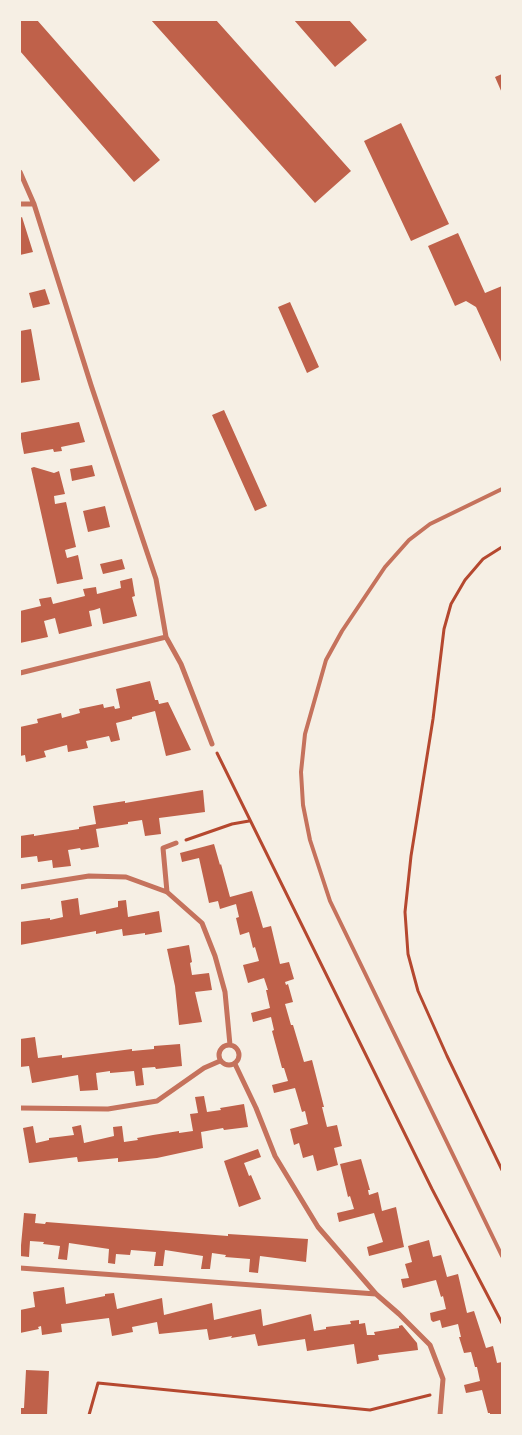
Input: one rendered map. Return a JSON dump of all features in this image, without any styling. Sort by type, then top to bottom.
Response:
[{"type":"street","points":[[20,172],[34,204],[91,385],[156,579],[166,638],[181,664],[212,744]]},
{"type":"street","points":[[20,204],[34,204]]},
{"type":"street","points":[[20,673],[166,638]]},
{"type":"street","points":[[167,892],[164,848],[176,844]]},
{"type":"street","points":[[20,887],[90,876],[126,877],[167,892],[202,923],[215,956],[225,992],[230,1044],[239,1053],[238,1060],[230,1066],[220,1061],[219,1057],[220,1049],[230,1044]]},
{"type":"street","points":[[20,1108],[108,1109],[157,1101],[204,1068],[220,1061]]},
{"type":"street","points":[[235,1064],[256,1108],[275,1156],[318,1227],[376,1294],[430,1345],[443,1379],[440,1415]]},
{"type":"street","points":[[20,1268],[376,1294]]},
{"type":"lane","points":[[502,489],[430,524],[409,540],[385,567],[342,631],[326,660],[305,734],[301,772],[303,805],[310,840],[330,901],[502,1256]]},
{"type":"path","points":[[502,547],[483,559],[465,580],[451,604],[444,629],[433,719],[410,856],[405,912],[408,954],[418,991],[446,1056],[502,1170]]},
{"type":"path","points":[[212,744],[432,1188],[502,1323]]},
{"type":"path","points":[[176,844],[232,824],[250,821]]},
{"type":"path","points":[[89,1415],[98,1384],[370,1410],[443,1392]]},
{"type":"building","points":[[20,20],[37,20],[160,160],[134,182],[20,51]]},
{"type":"building","points":[[151,20],[216,20],[351,171],[315,203]]},
{"type":"building","points":[[294,20],[349,20],[367,40],[335,67]]},
{"type":"building","points":[[502,74],[502,93],[495,77]]},
{"type":"building","points":[[401,123],[449,224],[411,241],[364,141]]},
{"type":"building","points":[[22,217],[33,252],[20,255],[20,218]]},
{"type":"building","points":[[458,233],[485,293],[502,286],[502,364],[476,307],[466,301],[455,306],[428,246]]},
{"type":"building","points":[[45,289],[50,304],[33,308],[29,293]]},
{"type":"building","points":[[290,302],[319,367],[307,373],[278,307]]},
{"type":"building","points":[[31,329],[40,380],[20,383],[20,331]]},
{"type":"building","points":[[224,410],[267,506],[255,511],[212,415]]},
{"type":"building","points":[[79,422],[85,442],[61,447],[62,451],[54,452],[53,449],[24,454],[20,433]]},
{"type":"building","points":[[92,465],[95,476],[72,481],[70,469]]},
{"type":"building","points":[[34,467],[54,473],[59,471],[65,494],[54,496],[55,504],[66,502],[76,547],[65,550],[67,558],[78,555],[83,579],[57,584],[31,468]]},
{"type":"building","points":[[105,506],[110,527],[88,532],[83,511]]},
{"type":"building","points":[[122,559],[125,569],[103,574],[100,564]]},
{"type":"building","points":[[132,578],[135,596],[132,597],[137,616],[103,624],[100,608],[89,611],[92,626],[59,634],[55,618],[44,621],[48,637],[20,643],[20,611],[41,606],[39,599],[51,597],[53,604],[85,596],[83,589],[96,587],[97,594],[121,588],[120,581]]},
{"type":"building","points":[[150,681],[155,700],[158,700],[159,704],[168,702],[191,750],[166,756],[155,711],[116,723],[120,740],[111,742],[109,736],[86,741],[88,748],[68,752],[67,745],[44,751],[46,757],[26,762],[25,755],[20,756],[20,727],[38,723],[37,719],[61,713],[62,718],[80,713],[79,709],[103,704],[104,708],[114,706],[115,709],[120,708],[116,689]]},
{"type":"building","points":[[203,790],[205,812],[159,818],[161,834],[145,836],[142,820],[128,822],[128,824],[96,829],[99,847],[68,850],[71,866],[53,868],[52,860],[38,862],[37,856],[21,858],[20,836],[34,834],[34,836],[79,829],[79,827],[96,824],[93,806],[125,801],[125,803]]},
{"type":"building","points":[[214,844],[230,897],[252,891],[263,928],[271,926],[280,964],[289,962],[294,979],[285,982],[286,985],[288,984],[293,1002],[285,1004],[304,1062],[312,1060],[327,1127],[337,1125],[342,1146],[334,1148],[338,1165],[317,1171],[313,1155],[303,1158],[299,1143],[294,1145],[290,1129],[308,1124],[305,1111],[302,1112],[295,1088],[274,1093],[272,1085],[288,1081],[284,1068],[282,1068],[272,1031],[274,1030],[271,1017],[253,1022],[251,1013],[270,1008],[266,990],[268,990],[264,978],[248,983],[243,965],[259,961],[255,947],[253,948],[249,932],[240,935],[236,918],[239,917],[236,904],[220,909],[218,901],[209,903],[199,858],[182,862],[180,853]]},
{"type":"building","points":[[78,898],[80,915],[118,907],[118,901],[126,900],[128,917],[159,911],[162,932],[123,936],[122,929],[96,934],[96,931],[20,945],[20,922],[63,917],[61,901]]},
{"type":"building","points":[[189,945],[192,975],[209,973],[212,990],[195,992],[202,1022],[179,1025],[175,986],[167,949]]},
{"type":"building","points":[[35,1037],[38,1058],[62,1055],[62,1058],[132,1049],[132,1051],[154,1049],[154,1046],[180,1044],[182,1066],[156,1069],[155,1067],[142,1068],[144,1085],[136,1086],[134,1071],[96,1073],[98,1090],[80,1091],[78,1075],[32,1083],[29,1066],[20,1067],[20,1039]]},
{"type":"building","points":[[204,1096],[207,1112],[244,1104],[248,1127],[224,1130],[223,1128],[201,1132],[203,1148],[157,1158],[118,1162],[118,1158],[78,1162],[77,1157],[29,1163],[23,1128],[33,1126],[36,1143],[49,1140],[49,1138],[74,1135],[72,1127],[81,1125],[84,1143],[114,1136],[113,1127],[122,1126],[124,1142],[153,1135],[193,1131],[190,1114],[198,1113],[195,1097]]},
{"type":"building","points":[[258,1149],[261,1157],[244,1163],[261,1199],[239,1207],[224,1161]]},
{"type":"building","points":[[361,1159],[370,1190],[368,1190],[369,1195],[378,1192],[382,1211],[396,1207],[404,1247],[369,1256],[367,1247],[383,1242],[374,1213],[339,1222],[337,1213],[354,1209],[350,1196],[348,1197],[340,1164]]},
{"type":"building","points":[[24,1213],[36,1214],[35,1223],[45,1224],[46,1222],[228,1236],[228,1234],[308,1239],[306,1262],[260,1256],[258,1273],[249,1272],[250,1259],[225,1257],[226,1255],[212,1253],[210,1269],[201,1269],[203,1256],[165,1250],[163,1266],[154,1266],[156,1252],[131,1250],[130,1255],[116,1254],[115,1264],[108,1263],[109,1249],[69,1243],[67,1260],[58,1259],[60,1246],[30,1241],[29,1257],[20,1256]]},
{"type":"building","points":[[429,1240],[433,1257],[441,1255],[447,1277],[458,1274],[467,1313],[474,1311],[486,1348],[493,1346],[497,1363],[502,1362],[502,1415],[490,1415],[488,1413],[482,1390],[466,1393],[464,1385],[480,1381],[477,1367],[475,1367],[471,1352],[464,1353],[459,1337],[461,1337],[458,1324],[442,1328],[440,1320],[433,1322],[431,1320],[430,1313],[446,1309],[436,1280],[403,1288],[401,1279],[409,1278],[405,1264],[412,1262],[408,1246]]},
{"type":"building","points":[[64,1287],[66,1304],[114,1293],[117,1309],[162,1298],[164,1315],[212,1303],[214,1320],[261,1309],[263,1326],[311,1314],[314,1331],[326,1329],[326,1327],[351,1324],[350,1321],[359,1320],[359,1324],[365,1323],[367,1335],[375,1335],[374,1332],[399,1328],[402,1325],[417,1343],[418,1350],[378,1355],[379,1360],[357,1364],[354,1344],[307,1351],[305,1339],[258,1346],[255,1334],[209,1340],[207,1329],[159,1334],[157,1322],[132,1327],[133,1332],[112,1336],[109,1318],[61,1324],[62,1332],[42,1335],[41,1326],[38,1327],[39,1329],[20,1333],[20,1310],[35,1307],[33,1292]]},
{"type":"building","points":[[26,1370],[49,1371],[47,1415],[20,1415],[20,1408],[24,1408]]}]
